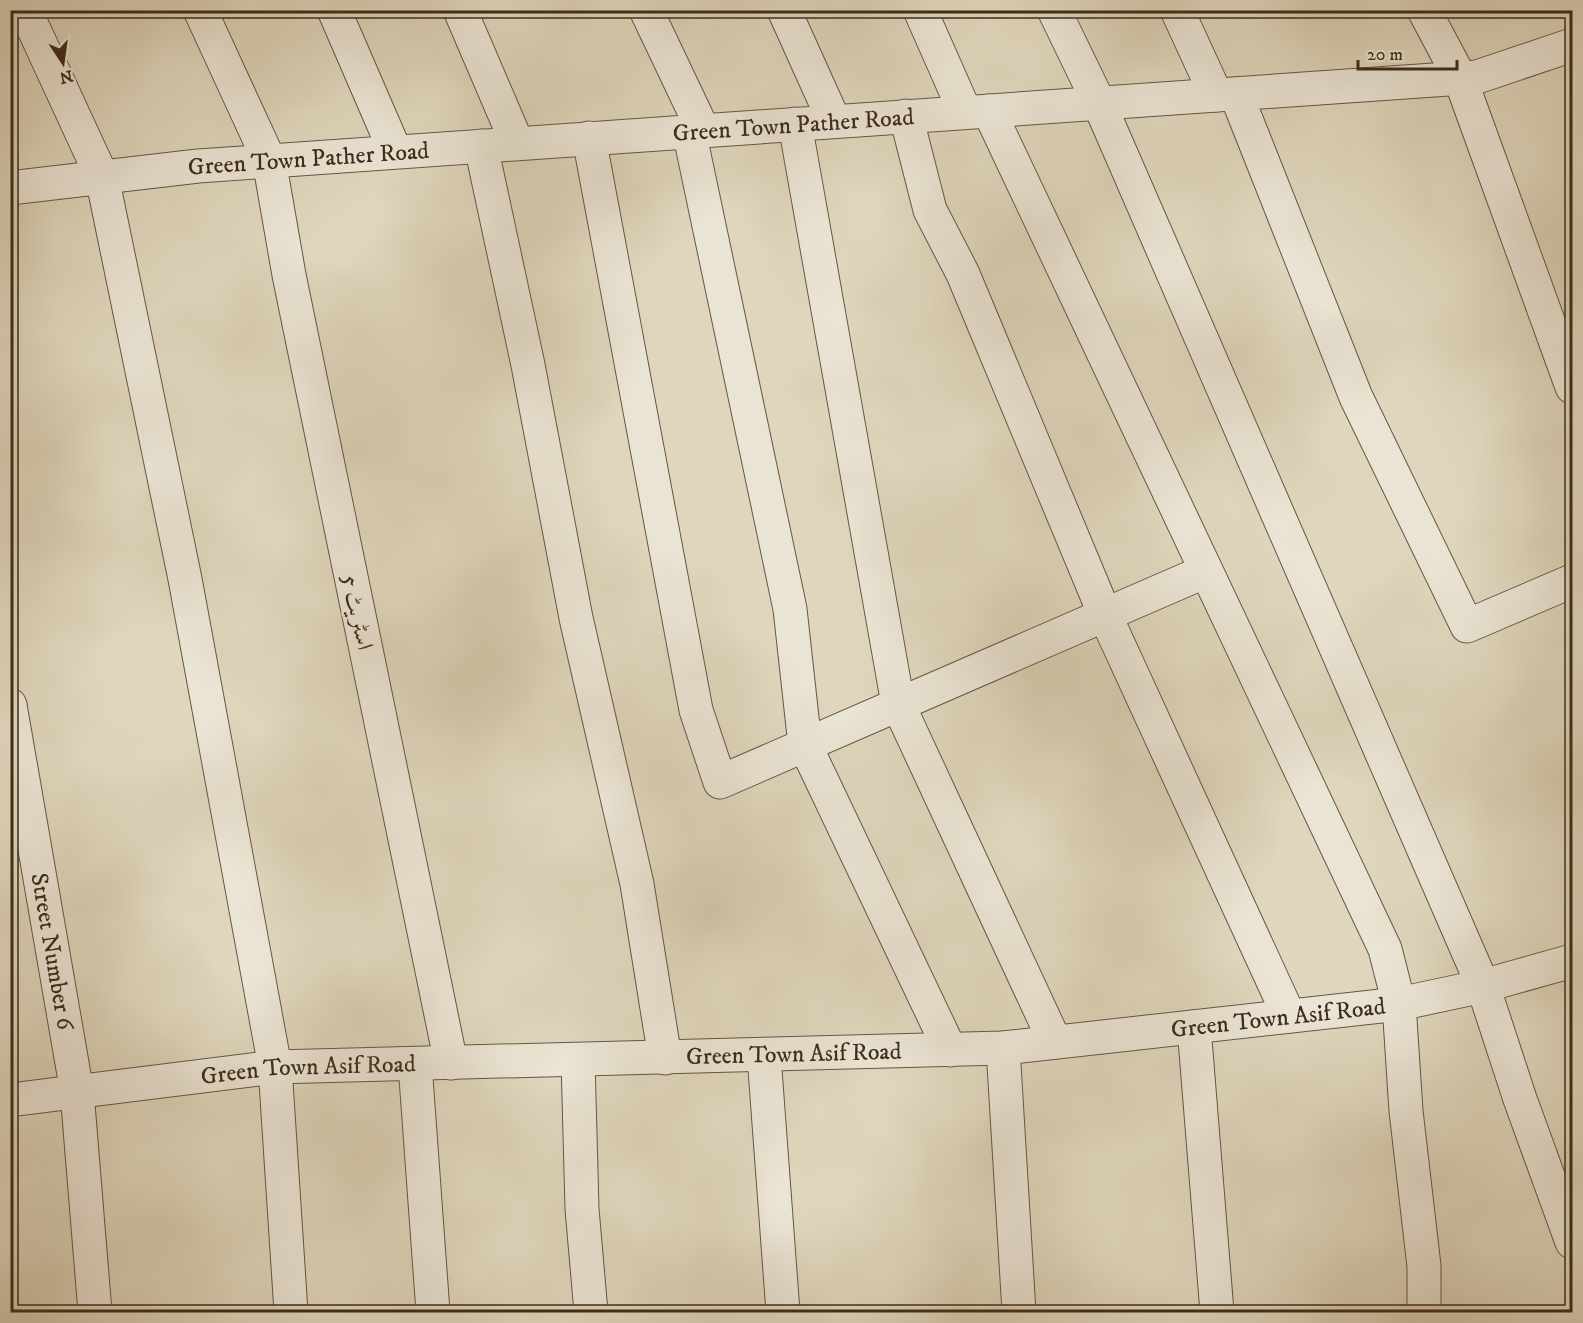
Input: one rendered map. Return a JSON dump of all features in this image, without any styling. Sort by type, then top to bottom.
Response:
[{"type":"street","points":[[25,10],[102,177],[185,579],[275,1067],[291,1312]]},
{"type":"street","name":"اسٹریٹ 5","points":[[200,10],[269,160],[294,298],[451,1063]]},
{"type":"street","points":[[334,10],[395,152]]},
{"type":"street","points":[[460,10],[517,143]]},
{"type":"street","points":[[646,10],[696,131],[790,609],[806,745],[950,1050]]},
{"type":"street","points":[[784,10],[834,122]]},
{"type":"street","points":[[920,10],[977,111],[1206,571],[1385,949],[1400,1004],[1406,1110],[1424,1266],[1424,1312]]},
{"type":"street","points":[[1054,10],[1099,103],[1483,986],[1520,1099],[1572,1242]]},
{"type":"street","points":[[1177,10],[1226,94],[1356,397],[1467,626],[1572,581]]},
{"type":"street","points":[[1424,10],[1460,78],[1572,387]]},
{"type":"street","name":"Green Town Pather Road","points":[[10,188],[269,160],[1477,77],[1572,45]]},
{"type":"street","points":[[906,116],[930,210],[963,274],[1105,615],[1289,1016]]},
{"type":"street","points":[[795,124],[898,704],[1055,1042]]},
{"type":"street","points":[[589,138],[696,710],[720,782],[1206,571]]},
{"type":"street","points":[[482,146],[528,365],[576,618],[637,884],[665,1058]]},
{"type":"street","name":"Street Number 6","points":[[10,705],[77,1092],[95,1312]]},
{"type":"street","name":"Green Town Asif Road","points":[[10,1100],[275,1067],[1003,1048],[1400,1004],[1571,964]]},
{"type":"street","points":[[1194,1027],[1217,1312]]},
{"type":"street","points":[[1003,1048],[1019,1312]]},
{"type":"street","points":[[764,1056],[783,1312]]},
{"type":"street","points":[[578,1060],[582,1209],[591,1312]]},
{"type":"street","points":[[415,1064],[433,1312]]}]
